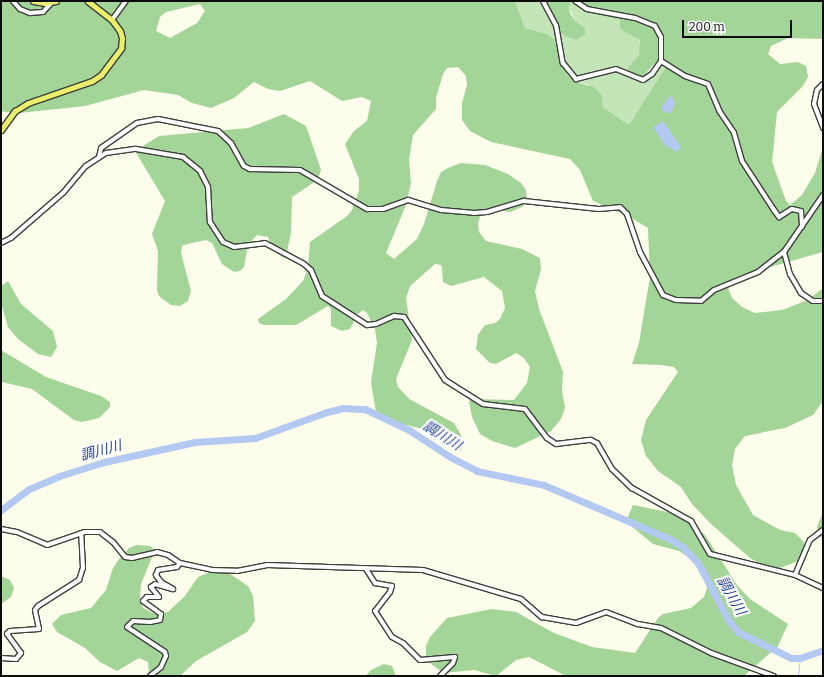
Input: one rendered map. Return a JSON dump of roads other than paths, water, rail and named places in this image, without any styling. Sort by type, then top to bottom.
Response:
[{"type":"main road","points":[[33,1],[54,2]]},
{"type":"main road","points":[[1,130],[15,111],[28,103],[92,81],[101,75],[121,48],[122,38],[112,20],[88,1]]},
{"type":"street","points":[[12,1],[20,10],[30,13],[44,12],[54,2]]},
{"type":"street","points":[[112,20],[126,1]]},
{"type":"street","points":[[543,1],[556,25],[564,63],[576,79],[616,69],[643,80],[652,74],[661,61],[661,37],[656,26],[635,18],[587,9],[575,1]]},
{"type":"street","points":[[661,61],[685,76],[708,84],[720,112],[734,133],[742,161],[774,210],[779,217],[792,209],[800,211],[802,227]]},
{"type":"street","points":[[823,84],[818,90],[814,104],[823,128]]},
{"type":"street","points":[[99,157],[101,148],[137,123],[158,119],[218,131],[231,143],[244,166],[250,169],[300,170],[367,209],[383,209],[408,200],[441,210],[474,212],[487,212],[524,202],[599,209],[620,207],[627,214],[640,252],[658,287],[663,295],[676,300],[704,300],[714,290],[758,272],[784,252],[823,195]]},
{"type":"street","points":[[1,243],[30,222],[99,157],[114,151],[136,149],[183,157],[192,162],[208,187],[210,222],[223,242],[234,247],[265,243],[304,264],[310,270],[322,296],[367,325],[376,324],[394,316],[404,317],[438,372],[453,386],[483,404],[524,409],[547,438],[556,444],[591,440],[597,443],[612,469],[628,484],[656,503],[683,514],[691,521],[710,554],[795,575],[823,588]]},
{"type":"street","points":[[784,252],[790,274],[801,293],[813,301],[823,301]]},
{"type":"street","points":[[1,529],[17,532],[47,545],[82,533],[100,532],[113,542],[125,557],[132,558],[157,552],[168,555],[180,563],[228,571],[267,565],[428,571],[521,599],[542,617],[570,623],[606,612],[614,614],[638,624],[672,632],[710,652],[774,676]]},
{"type":"street","points":[[795,575],[810,540],[823,530]]},
{"type":"street","points":[[1,658],[16,659],[21,653],[7,634],[10,631],[39,629],[35,610],[38,606],[79,580],[83,568],[82,533]]},
{"type":"street","points":[[150,676],[161,667],[166,656],[165,652],[127,627],[133,621],[150,622],[160,620],[161,614],[143,601],[147,597],[159,597],[151,587],[155,584],[173,589],[161,582],[156,575],[158,570],[177,567],[180,563]]},
{"type":"street","points":[[366,569],[376,583],[392,586],[390,592],[376,611],[392,637],[403,643],[420,660],[455,658],[440,676]]},
{"type":"water","points":[[671,95],[675,103],[671,113],[664,112],[661,107]]},
{"type":"water","points":[[663,121],[681,147],[677,152],[665,145],[653,127]]},
{"type":"waterway","name":"調川川","points":[[1,510],[29,489],[59,476],[104,462],[195,442],[255,438],[327,412],[343,408],[365,409],[409,430],[452,458],[477,471],[544,485],[670,539],[683,547],[698,563],[729,621],[738,632],[791,658],[800,658],[823,650]]},
{"type":"waterway","points":[[798,676],[800,658]]}]
